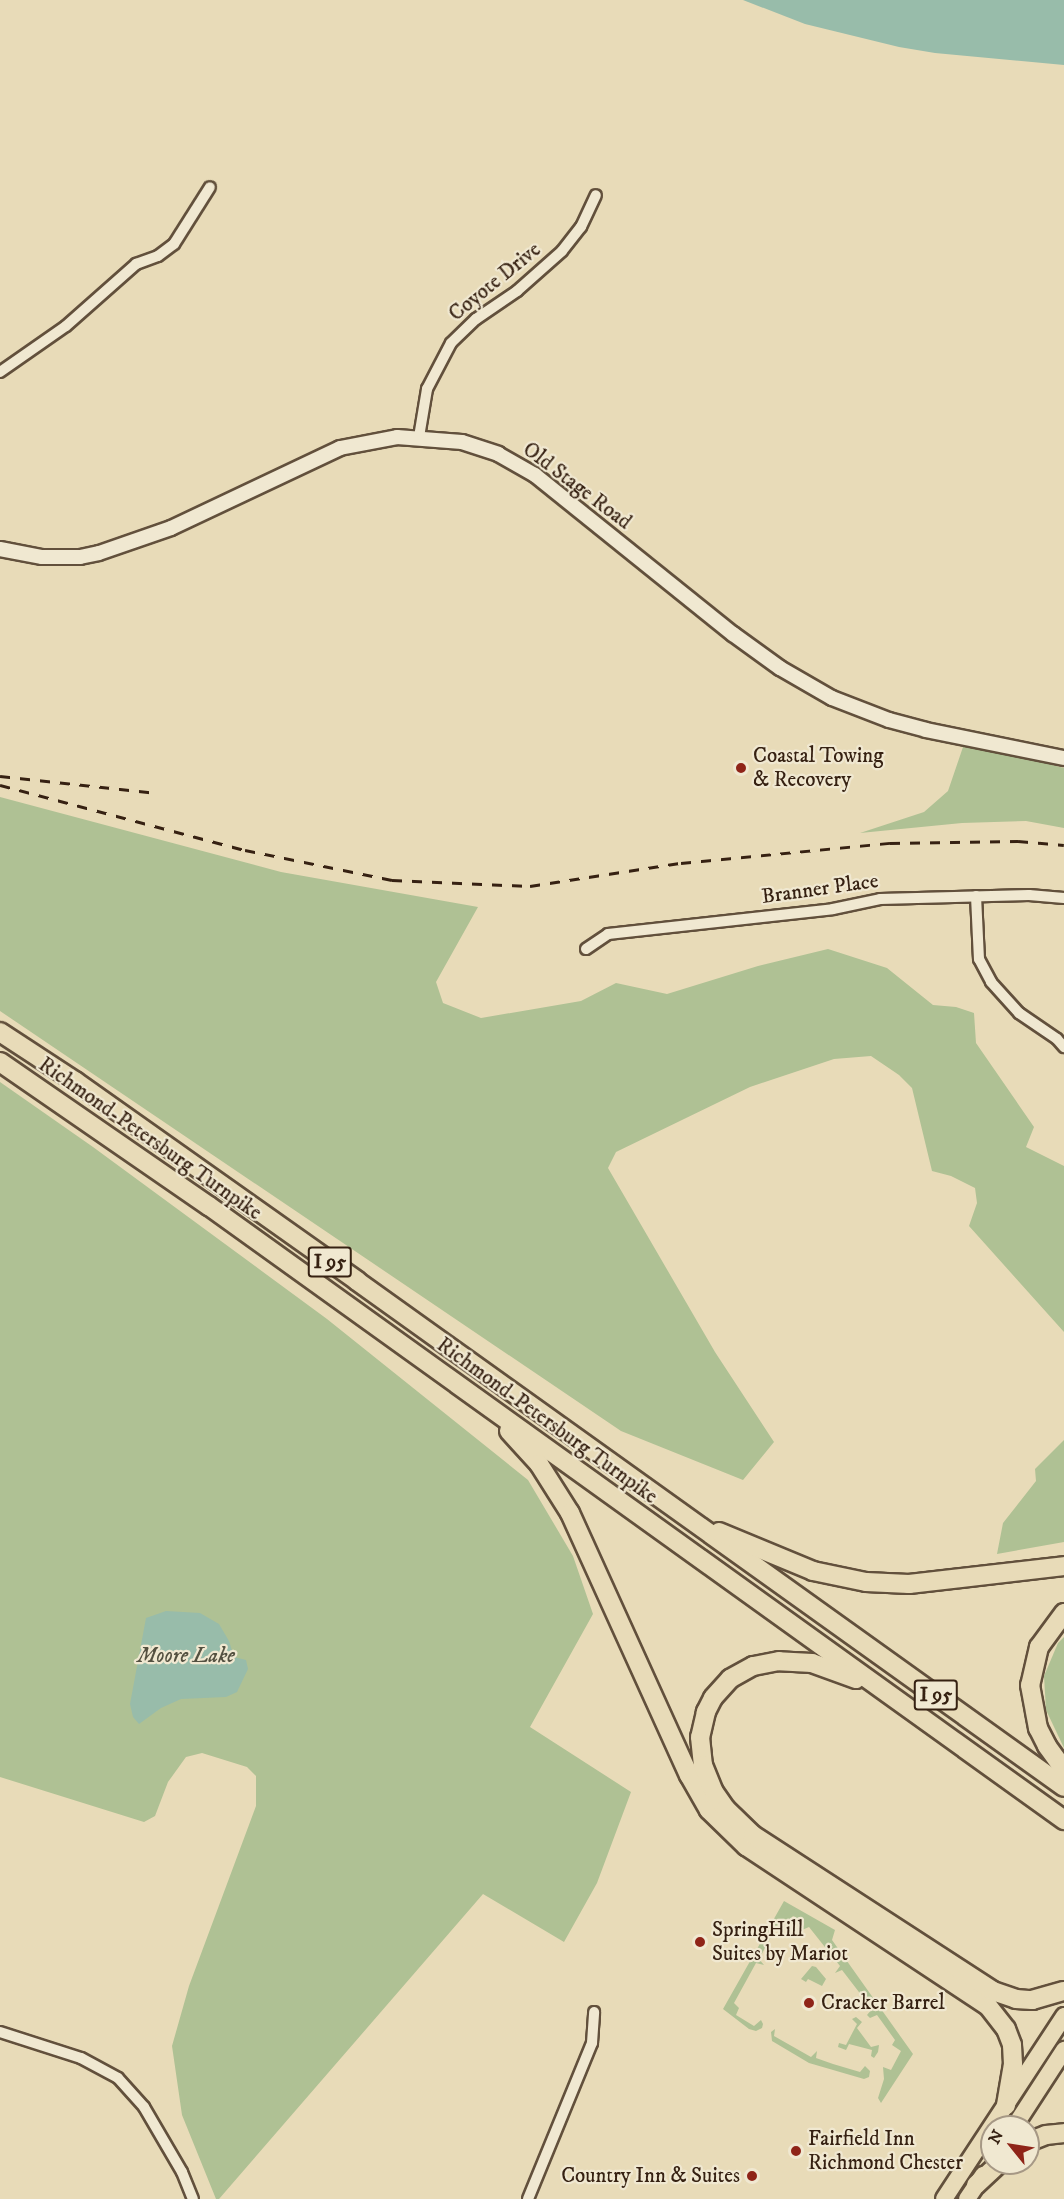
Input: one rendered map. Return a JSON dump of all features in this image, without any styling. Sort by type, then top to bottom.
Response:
[{"type":"highway","name":"Richmond-Petersburg Turnpike","points":[[0,1032],[75,1081],[1064,1786]]},
{"type":"highway","name":"Richmond-Petersburg Turnpike","points":[[0,1062],[181,1186],[1064,1820]]},
{"type":"highway","points":[[483,1404],[539,1464],[565,1505],[689,1775],[709,1810],[746,1846],[988,2006],[1006,2029],[1012,2045],[1013,2064],[1006,2105]]},
{"type":"highway","points":[[703,1528],[730,1535],[813,1570],[866,1582],[909,1584],[1064,1566]]},
{"type":"highway","points":[[1064,1613],[1039,1647],[1030,1685],[1038,1728],[1047,1746],[1064,1769]]},
{"type":"highway","points":[[891,1696],[829,1668],[812,1664],[779,1661],[753,1666],[730,1679],[713,1698],[706,1712],[700,1737],[700,1750],[708,1779],[726,1809],[753,1835],[993,1991],[1016,1999],[1032,2000],[1064,1991]]},
{"type":"highway","points":[[1040,2137],[1064,2133]]},
{"type":"highway","points":[[971,2192],[988,2175]]},
{"type":"main road","points":[[944,2199],[1064,2016]]},
{"type":"main road","points":[[1022,2115],[1064,2050]]},
{"type":"main road","points":[[971,2192],[982,2175]]},
{"type":"street","points":[[0,372],[66,326],[136,264],[166,251],[174,244],[210,187]]},
{"type":"street","name":"Coyote Drive","points":[[419,437],[427,389],[452,343],[476,319],[517,291],[562,251],[581,227],[596,195]]},
{"type":"street","name":"Old Stage Road","points":[[0,549],[59,558],[105,551],[171,528],[340,448],[381,439],[419,437],[480,447],[512,461],[535,475],[725,628],[780,668],[832,698],[889,720],[926,730],[1064,758]]},
{"type":"street","name":"Branner Place","points":[[586,949],[608,934],[833,909],[880,899],[1029,895],[1064,898]]},
{"type":"street","points":[[976,896],[979,958],[991,982],[1019,1013],[1057,1039],[1064,1047]]},
{"type":"street","points":[[528,2199],[592,2043],[594,2012]]},
{"type":"street","points":[[0,2032],[81,2058],[118,2078],[144,2107],[182,2172],[193,2199]]},
{"type":"shaded area","points":[[963,747],[998,751],[1064,768],[1064,828],[1026,821],[962,823],[860,833],[924,812],[948,791]]},
{"type":"shaded area","points":[[0,797],[281,872],[478,907],[436,982],[443,1003],[481,1018],[581,1001],[616,983],[667,994],[758,966],[828,949],[887,968],[933,1005],[956,1007],[974,1013],[976,1043],[1034,1127],[1026,1147],[1064,1166],[1064,1332],[969,1226],[977,1203],[975,1188],[951,1176],[932,1171],[912,1088],[899,1075],[871,1056],[834,1059],[750,1087],[616,1152],[608,1168],[715,1352],[774,1442],[743,1480],[621,1431],[0,1011]]},
{"type":"shaded area","points":[[0,1082],[93,1147],[327,1319],[528,1480],[573,1556],[593,1614],[530,1727],[631,1792],[597,1883],[564,1942],[483,1894],[219,2199],[216,2199],[182,2115],[172,2046],[189,1986],[256,1806],[256,1776],[247,1767],[202,1753],[186,1757],[168,1782],[155,1816],[144,1822],[0,1777]]},
{"type":"shaded area","points":[[1064,1440],[1064,1542],[997,1554],[1003,1523],[1036,1481],[1035,1469]]},
{"type":"shaded area","points":[[1064,1637],[1064,1748],[1046,1710],[1044,1676],[1058,1643]]},
{"type":"shaded area","points":[[784,1901],[835,1930],[832,1940],[913,2054],[881,2103],[878,2098],[884,2079],[883,2067],[891,2070],[901,2051],[892,2045],[895,2040],[877,2015],[870,2018],[867,2015],[872,2009],[842,1970],[835,1973],[840,1966],[809,1927],[802,1930],[804,1923],[793,1916],[788,1922],[781,1919],[759,1959],[764,1965],[756,1963],[734,2003],[739,2008],[736,2015],[754,2026],[761,2020],[762,2028],[756,2031],[749,2029],[723,2009]]},
{"type":"shaded area","points":[[812,1966],[816,1967],[826,1979],[822,1986],[808,1979],[806,1982],[801,1979]]},
{"type":"shaded area","points":[[856,2017],[862,2022],[857,2028],[871,2047],[879,2045],[874,2058],[871,2056],[872,2050],[849,2044],[846,2050],[838,2047],[839,2043],[846,2045],[857,2024],[852,2019]]},
{"type":"shaded area","points":[[775,2029],[774,2036],[811,2057],[817,2051],[816,2058],[833,2064],[860,2072],[865,2066],[870,2071],[869,2077],[864,2079],[809,2063],[772,2041],[771,2032]]},
{"type":"water","points":[[743,0],[1064,0],[1064,65],[935,53],[899,47],[805,24]]},
{"type":"water","name":"Moore Lake","points":[[166,1611],[200,1613],[219,1624],[229,1641],[234,1657],[246,1660],[248,1669],[237,1692],[226,1697],[181,1699],[161,1708],[139,1724],[133,1717],[130,1704],[146,1618]]},
{"type":"railway","points":[[0,776],[157,793]]},
{"type":"railway","points":[[0,785],[245,850],[392,880],[530,886],[681,863],[890,843],[1018,841],[1064,845]]},
{"type":"place","name":"Coastal Towing & Recovery","points":[[741,768]]},
{"type":"place","name":"SpringHill Suites by Mariot","points":[[700,1942]]},
{"type":"place","name":"Cracker Barrel","points":[[809,2003]]},
{"type":"place","name":"Fairfield Inn Richmond Chester","points":[[796,2151]]},
{"type":"place","name":"Country Inn & Suites","points":[[752,2176]]}]
